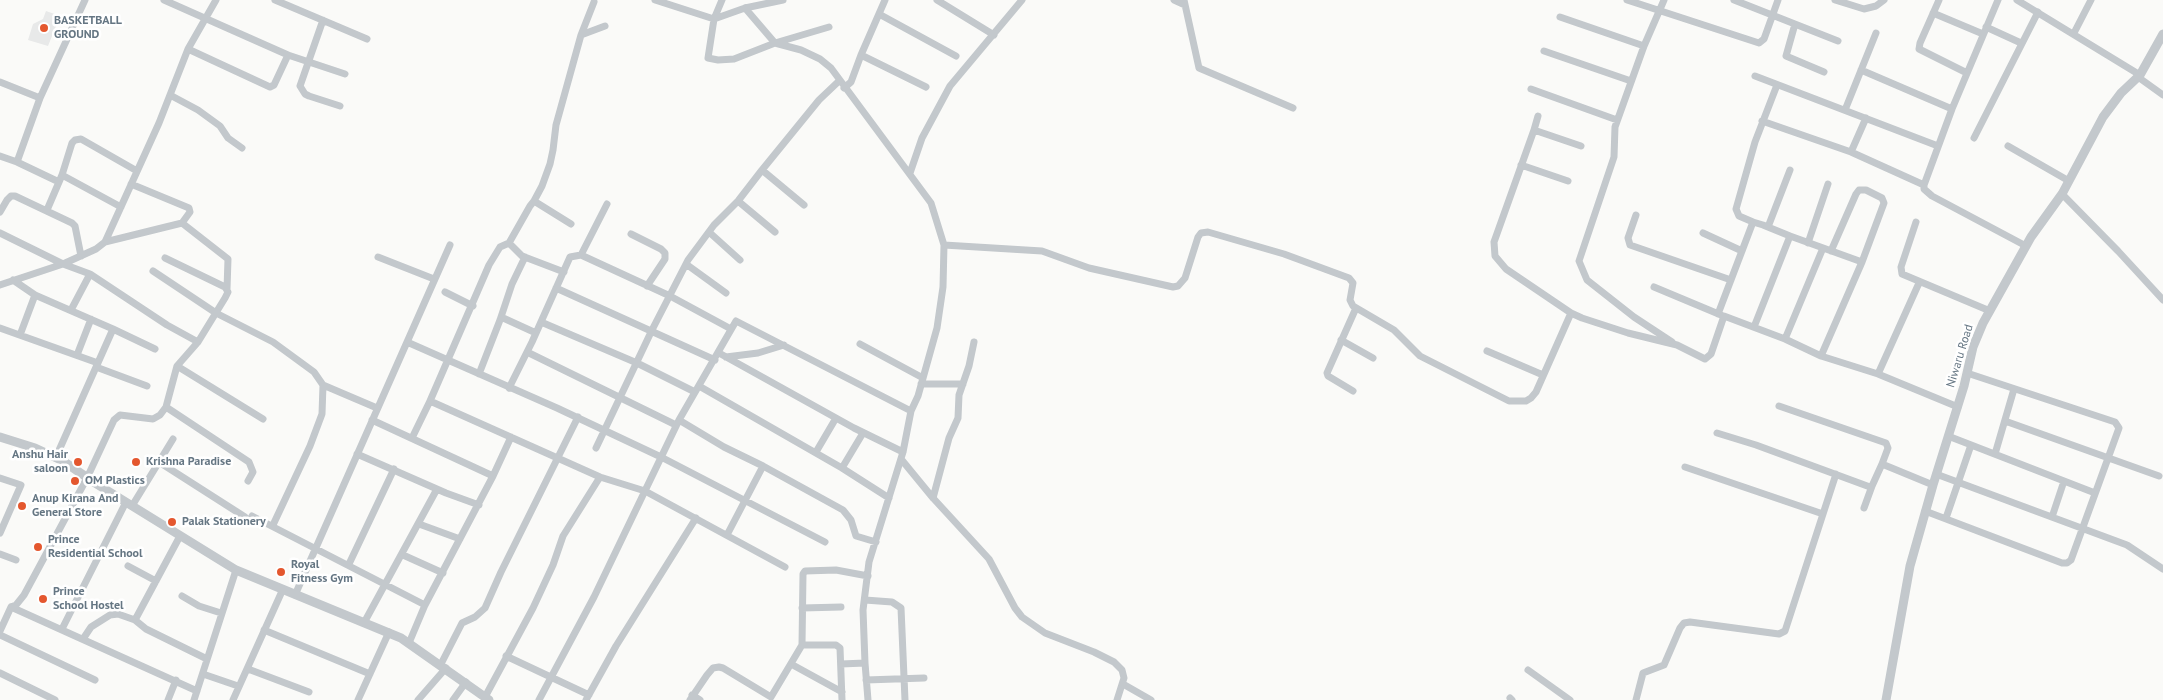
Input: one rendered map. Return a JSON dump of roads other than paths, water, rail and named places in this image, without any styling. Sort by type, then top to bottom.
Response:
[{"type":"street","points":[[17,162],[40,98],[85,0]]},
{"type":"street","points":[[164,0],[288,55],[345,74]]},
{"type":"street","points":[[0,284],[63,264],[96,250],[105,242],[170,95],[188,49],[216,0]]},
{"type":"street","points":[[275,0],[294,4],[323,20],[367,40]]},
{"type":"street","points":[[655,0],[714,19],[745,8],[783,0]]},
{"type":"street","points":[[722,0],[714,19],[708,58],[718,60],[734,59],[775,43],[829,27]]},
{"type":"street","points":[[844,88],[851,82],[885,0]]},
{"type":"street","points":[[937,0],[994,35]]},
{"type":"street","points":[[910,172],[922,138],[950,86],[1022,0]]},
{"type":"street","points":[[1174,0],[1184,2],[1199,68],[1293,108]]},
{"type":"street","points":[[1627,0],[1756,42],[1763,42],[1778,0]]},
{"type":"street","points":[[1664,0],[1644,46],[1617,120],[1614,137],[1614,158],[1581,253],[1580,267],[1587,280],[1634,317],[1677,345],[1701,358],[1708,358],[1731,280],[1753,222]]},
{"type":"street","points":[[1734,0],[1838,41]]},
{"type":"street","points":[[1835,0],[1864,9],[1876,6],[1884,0]]},
{"type":"street","points":[[1939,0],[1919,49],[1968,73]]},
{"type":"street","points":[[1998,0],[1952,109],[1924,189],[1932,196],[2026,246]]},
{"type":"street","points":[[2018,0],[2074,33],[2139,76],[2163,95]]},
{"type":"street","points":[[2074,33],[2091,0]]},
{"type":"street","points":[[412,438],[497,252],[504,244],[509,243],[542,186],[552,157],[556,125],[582,35],[594,2]]},
{"type":"street","points":[[745,8],[775,43],[801,50],[820,59],[831,68],[885,143],[910,172],[931,203],[944,245],[941,310],[922,381],[911,411],[902,455],[890,498],[870,562],[865,600],[864,663],[868,700]]},
{"type":"street","points":[[1974,138],[2038,12]]},
{"type":"street","points":[[1933,13],[2021,44]]},
{"type":"street","points":[[878,14],[956,56]]},
{"type":"street","points":[[1560,17],[1644,46]]},
{"type":"street","points":[[323,20],[301,80],[302,90],[310,96],[340,106]]},
{"type":"street","points":[[1795,24],[1786,56],[1824,72]]},
{"type":"street","points":[[582,35],[606,26]]},
{"type":"street","points":[[1845,110],[1876,33]]},
{"type":"street","name":"Niwaru Road","points":[[1886,700],[1910,566],[1932,485],[1958,407],[1973,348],[1983,323],[2026,246],[2062,194],[2103,118],[2120,93],[2139,76],[2163,34]]},
{"type":"street","points":[[188,49],[270,87],[274,85],[288,55]]},
{"type":"street","points":[[1544,51],[1631,81]]},
{"type":"street","points":[[861,55],[926,87]]},
{"type":"street","points":[[1861,70],[1952,109]]},
{"type":"street","points":[[1755,76],[1938,146]]},
{"type":"street","points":[[596,448],[652,330],[686,264],[709,232],[738,201],[820,100],[839,81]]},
{"type":"street","points":[[0,82],[40,98]]},
{"type":"street","points":[[1777,85],[1762,121],[1736,209],[1739,216],[1862,262]]},
{"type":"street","points":[[1531,89],[1617,120]]},
{"type":"street","points":[[170,95],[204,114],[242,148]]},
{"type":"street","points":[[1538,116],[1494,242],[1495,256],[1506,269],[1571,313],[1628,333],[1677,345]]},
{"type":"street","points":[[1851,152],[1866,118]]},
{"type":"street","points":[[1762,121],[1851,152],[1924,185]]},
{"type":"street","points":[[1534,130],[1581,146]]},
{"type":"street","points":[[47,210],[72,143],[75,140],[81,139],[137,171]]},
{"type":"street","points":[[2008,146],[2069,181]]},
{"type":"street","points":[[0,156],[60,178],[121,207]]},
{"type":"street","points":[[1521,165],[1568,181]]},
{"type":"street","points":[[762,170],[804,205]]},
{"type":"street","points":[[1768,227],[1790,170]]},
{"type":"street","points":[[105,242],[182,223],[190,212],[189,208],[131,184]]},
{"type":"street","points":[[1808,243],[1828,184]]},
{"type":"street","points":[[1821,356],[1862,262],[1884,203],[1880,197],[1866,190],[1859,190],[1831,251]]},
{"type":"street","points":[[2062,194],[2163,300]]},
{"type":"street","points":[[0,212],[8,200],[15,196],[47,210],[75,226],[81,256]]},
{"type":"street","points":[[534,201],[571,224]]},
{"type":"street","points":[[738,201],[775,232]]},
{"type":"street","points":[[581,255],[607,204]]},
{"type":"street","points":[[1636,215],[1628,238],[1630,245],[1731,280]]},
{"type":"street","points":[[1916,222],[1900,271],[1904,276],[1990,311]]},
{"type":"street","points":[[0,631],[11,607],[16,605],[24,594],[88,478],[116,418],[120,415],[153,419],[160,415],[166,407],[177,366],[198,342],[226,298],[228,259],[182,223]]},
{"type":"street","points":[[709,232],[740,260]]},
{"type":"street","points":[[944,245],[1042,252],[1089,268],[1178,286],[1185,278],[1198,238],[1201,234],[1208,232],[1284,254],[1349,278],[1353,283],[1350,300],[1356,308],[1394,330],[1420,356],[1510,401],[1518,402],[1531,398],[1571,313]]},
{"type":"street","points":[[0,233],[63,264],[90,274],[167,325],[198,342]]},
{"type":"street","points":[[1703,233],[1742,251]]},
{"type":"street","points":[[631,234],[661,249],[665,254],[665,259],[647,286]]},
{"type":"street","points":[[1754,327],[1790,236]]},
{"type":"street","points":[[509,243],[524,257],[564,272]]},
{"type":"street","points":[[295,595],[450,245]]},
{"type":"street","points":[[1785,339],[1823,248]]},
{"type":"street","points":[[509,388],[570,257],[581,255],[670,296],[731,329]]},
{"type":"street","points":[[378,257],[434,280]]},
{"type":"street","points":[[479,374],[512,284],[524,257]]},
{"type":"street","points":[[165,258],[227,289]]},
{"type":"street","points":[[686,264],[726,294]]},
{"type":"street","points":[[153,271],[216,313],[273,342],[314,372],[323,385],[378,408]]},
{"type":"street","points":[[71,310],[90,274]]},
{"type":"street","points":[[13,280],[35,295],[155,349]]},
{"type":"street","points":[[1878,374],[1919,282]]},
{"type":"street","points":[[1654,287],[1785,339],[1821,356],[1878,374],[1958,407]]},
{"type":"street","points":[[556,288],[719,357],[902,455],[933,498],[989,559],[1014,608],[1022,617],[1045,633],[1094,652],[1114,662],[1122,670],[1124,678],[1117,700]]},
{"type":"street","points":[[445,292],[473,306]]},
{"type":"street","points":[[20,335],[35,295]]},
{"type":"street","points":[[1353,391],[1328,376],[1327,373],[1356,308]]},
{"type":"street","points":[[501,317],[536,333]]},
{"type":"street","points":[[77,355],[91,319]]},
{"type":"street","points":[[539,700],[594,597],[678,423],[697,389],[719,357],[736,321],[911,411]]},
{"type":"street","points":[[541,322],[697,389],[816,452],[890,498]]},
{"type":"street","points":[[0,328],[77,355],[148,386]]},
{"type":"street","points":[[56,457],[113,329]]},
{"type":"street","points":[[1341,340],[1373,358]]},
{"type":"street","points":[[407,342],[448,358],[509,388],[578,417],[661,457],[825,542]]},
{"type":"street","points":[[933,498],[950,434],[957,421],[959,395],[969,366],[974,342]]},
{"type":"street","points":[[860,344],[922,381],[963,384]]},
{"type":"street","points":[[719,357],[758,353],[784,345]]},
{"type":"street","points":[[1487,351],[1543,375]]},
{"type":"street","points":[[527,352],[678,423],[844,510],[851,520],[856,536],[876,542]]},
{"type":"street","points":[[177,366],[263,419]]},
{"type":"street","points":[[1925,511],[2065,564],[2069,562],[2083,528],[2119,428],[2117,423],[1967,373]]},
{"type":"street","points":[[273,525],[310,446],[322,414],[323,385]]},
{"type":"street","points":[[1995,454],[2014,389]]},
{"type":"street","points":[[430,401],[600,477],[646,491],[785,567]]},
{"type":"street","points":[[1779,406],[1884,442],[1888,448],[1864,508]]},
{"type":"street","points":[[166,407],[249,462],[253,472],[248,481]]},
{"type":"street","points":[[418,700],[443,666],[462,623],[475,617],[485,608],[578,417]]},
{"type":"street","points":[[816,452],[836,418]]},
{"type":"street","points":[[372,420],[493,476]]},
{"type":"street","points":[[2005,421],[2159,476]]},
{"type":"street","points":[[842,468],[863,433]]},
{"type":"street","points":[[1717,433],[1872,486]]},
{"type":"street","points":[[1948,436],[2095,493]]},
{"type":"street","points":[[0,437],[56,457],[236,570],[389,632],[409,643],[487,698],[506,656],[553,565],[563,536],[600,477]]},
{"type":"street","points":[[409,643],[425,605],[493,476],[511,437]]},
{"type":"street","points":[[62,629],[129,504],[173,439]]},
{"type":"street","points":[[1946,518],[1971,445]]},
{"type":"street","points":[[358,454],[478,505]]},
{"type":"street","points":[[159,462],[249,517],[273,525],[425,605]]},
{"type":"street","points":[[1882,464],[1932,485]]},
{"type":"street","points":[[727,535],[763,466]]},
{"type":"street","points":[[1685,467],[1824,514]]},
{"type":"street","points":[[348,564],[394,469]]},
{"type":"street","points":[[1636,700],[1643,672],[1664,665],[1684,623],[1690,622],[1782,634],[1786,627],[1836,474]]},
{"type":"street","points":[[1936,474],[2127,545],[2163,569]]},
{"type":"street","points":[[0,478],[21,485],[0,533]]},
{"type":"street","points":[[2052,517],[2064,481]]},
{"type":"street","points":[[365,621],[403,555],[437,489]]},
{"type":"street","points":[[506,656],[588,698],[616,646],[696,518]]},
{"type":"street","points":[[419,524],[460,539]]},
{"type":"street","points":[[135,620],[180,536]]},
{"type":"street","points":[[0,554],[16,560]]},
{"type":"street","points":[[403,555],[443,573]]},
{"type":"street","points":[[128,566],[156,581]]},
{"type":"street","points":[[194,700],[204,674],[221,613],[236,570]]},
{"type":"street","points":[[700,700],[691,698],[706,675],[713,668],[719,667],[772,699],[802,645],[803,574],[806,570],[842,570],[868,576]]},
{"type":"street","points":[[233,700],[283,589]]},
{"type":"street","points":[[182,596],[199,606],[221,613]]},
{"type":"street","points":[[865,600],[892,602],[900,608],[905,700]]},
{"type":"street","points":[[802,608],[841,606]]},
{"type":"street","points":[[11,607],[198,691]]},
{"type":"street","points":[[83,639],[91,627],[110,615],[118,614],[135,620],[146,629],[207,659]]},
{"type":"street","points":[[264,630],[370,674]]},
{"type":"street","points":[[358,700],[389,632]]},
{"type":"street","points":[[0,635],[95,680]]},
{"type":"street","points":[[802,645],[836,645],[841,651],[842,696]]},
{"type":"street","points":[[841,664],[864,663]]},
{"type":"street","points":[[791,664],[842,696]]},
{"type":"street","points":[[248,669],[309,692]]},
{"type":"street","points":[[1528,670],[1570,700]]},
{"type":"street","points":[[0,673],[55,700]]},
{"type":"street","points":[[204,674],[238,686]]},
{"type":"street","points":[[866,680],[924,678]]},
{"type":"street","points":[[168,700],[176,680]]},
{"type":"street","points":[[453,700],[466,682]]},
{"type":"street","points":[[1123,684],[1151,700]]},
{"type":"place","name":"BASKETBALL GROUND","points":[[44,28]]},
{"type":"place","name":"Anshu Hair saloon","points":[[78,462]]},
{"type":"place","name":"Krishna Paradise","points":[[136,462]]},
{"type":"place","name":"OM Plastics","points":[[75,481]]},
{"type":"place","name":"Anup Kirana And General Store","points":[[22,506]]},
{"type":"place","name":"Palak Stationery","points":[[172,522]]},
{"type":"place","name":"Prince Residential School","points":[[38,547]]},
{"type":"place","name":"Royal Fitness Gym","points":[[281,572]]},
{"type":"place","name":"Prince School Hostel","points":[[43,599]]}]
